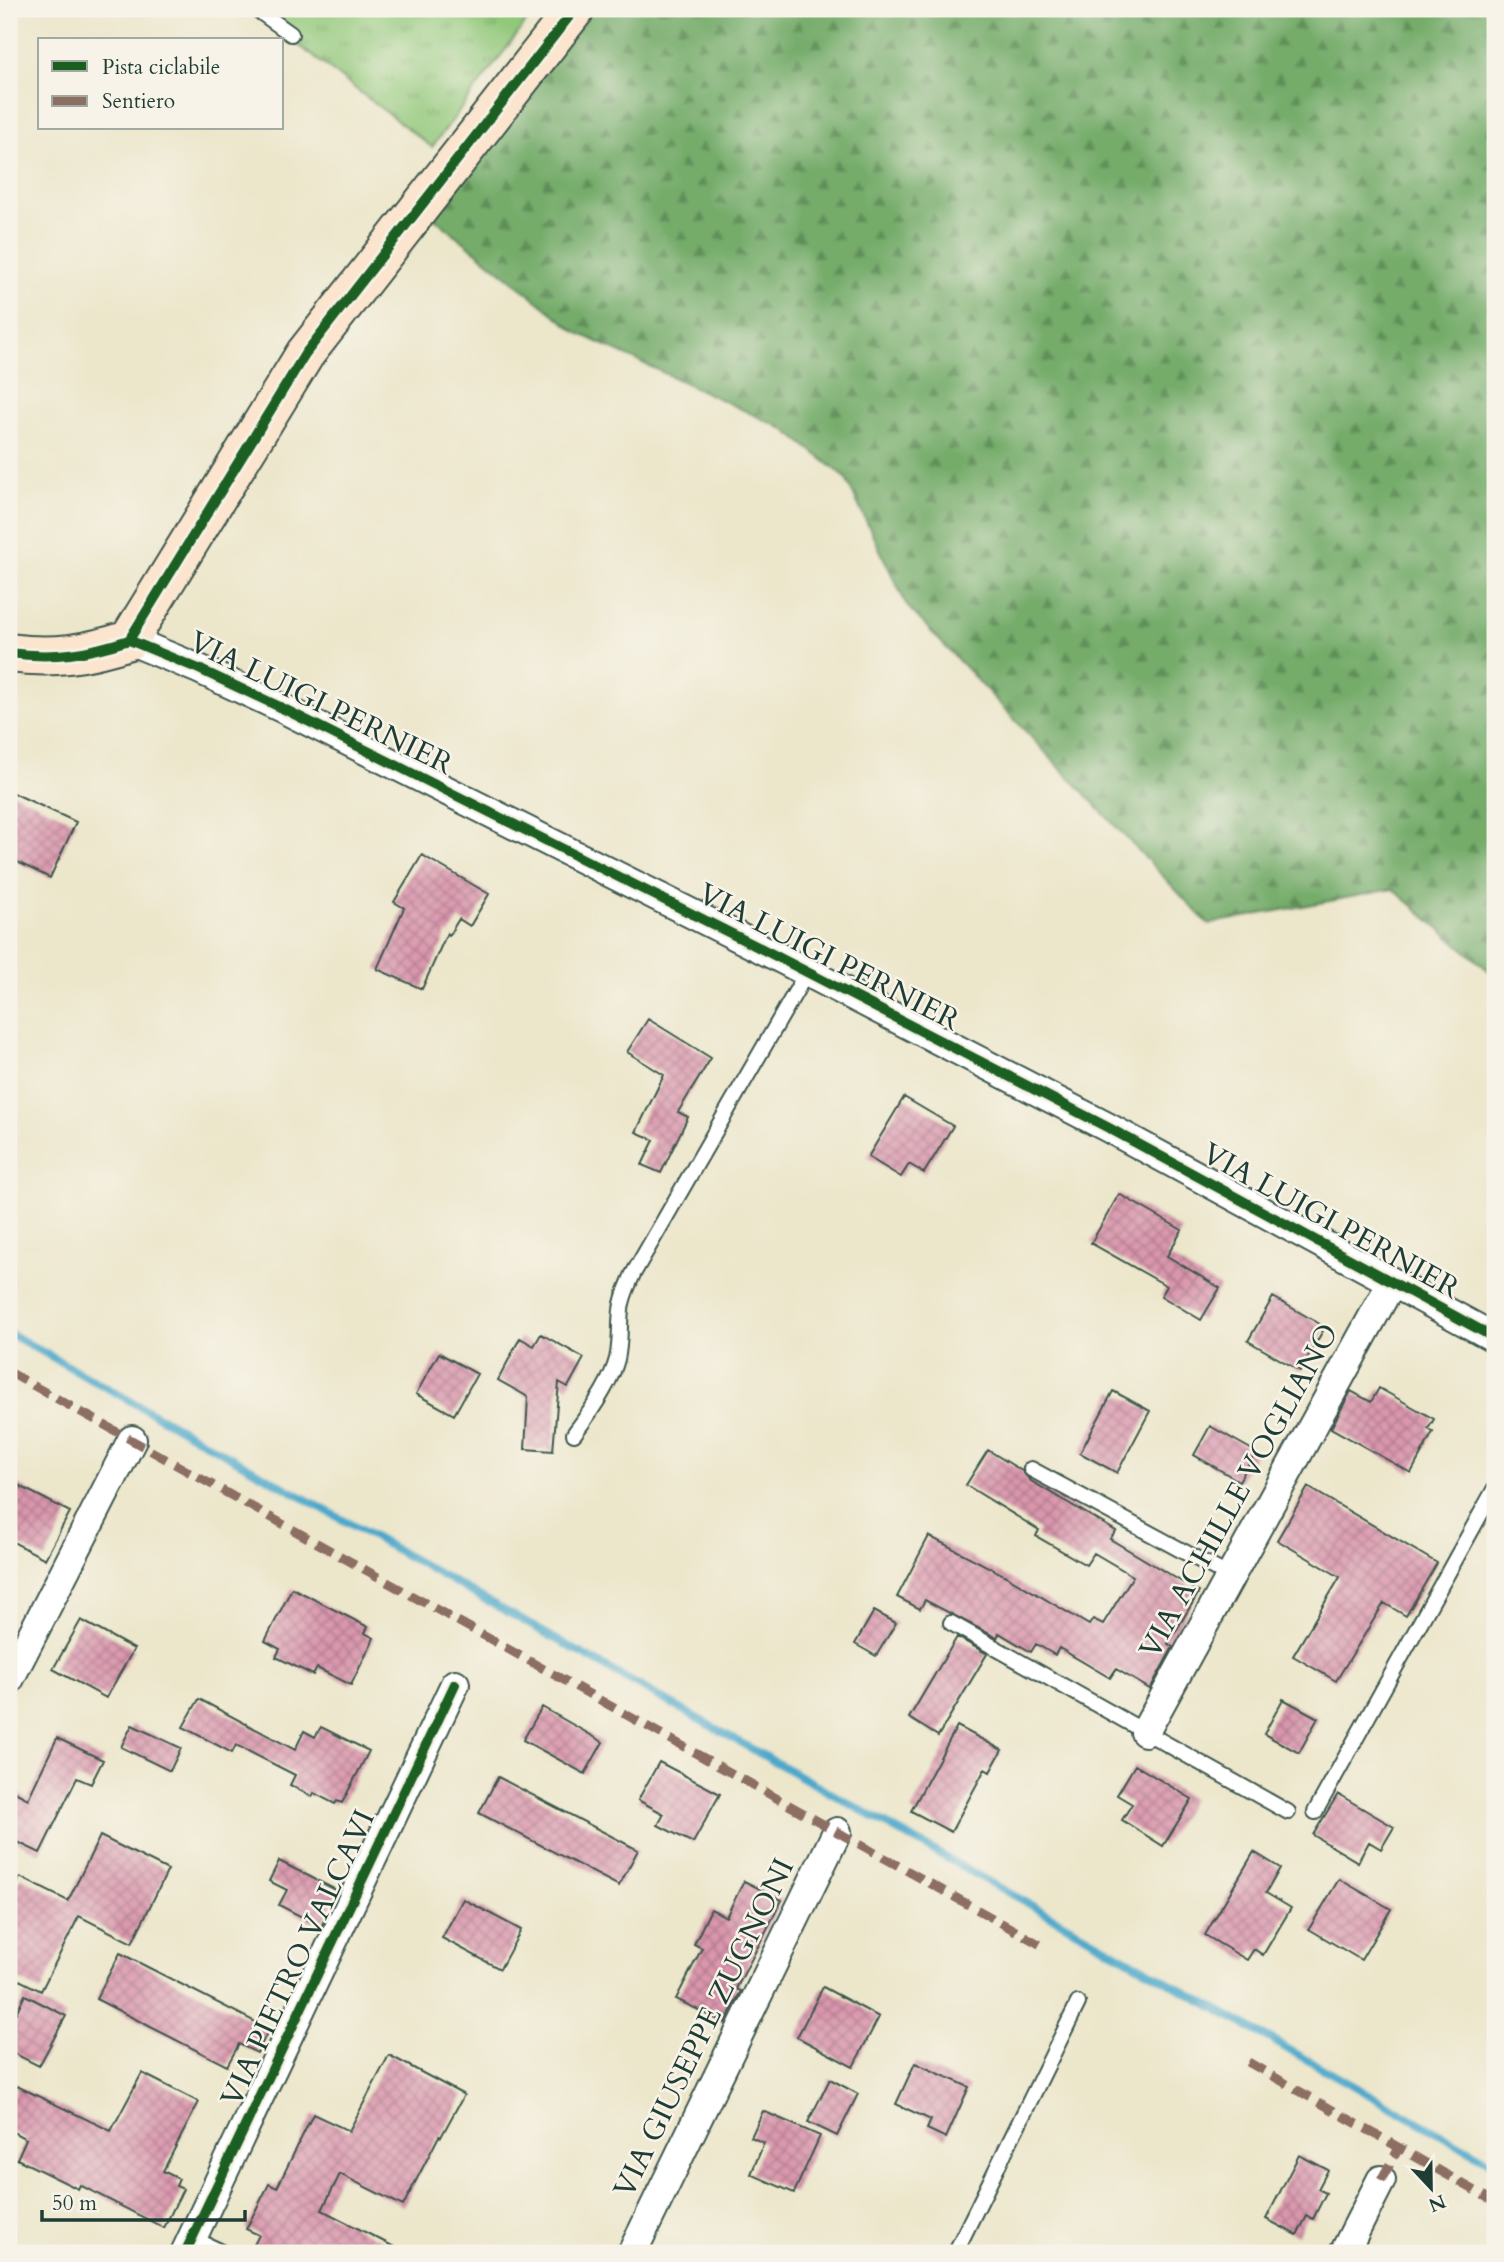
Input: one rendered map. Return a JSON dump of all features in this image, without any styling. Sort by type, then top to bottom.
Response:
[{"type":"street","points":[[9,653],[49,657],[78,654],[129,640],[305,354],[575,9]]},
{"type":"street","name":"VIA LUIGI PERNIER","points":[[129,640],[280,707],[807,972],[1107,1127],[1495,1338]]},
{"type":"street","name":"VIA ACHILLE VOGLIANO","points":[[1145,1732],[1392,1282]]},
{"type":"street","points":[[9,1681],[132,1440]]},
{"type":"street","name":"VIA PIETRO VALCAVI","points":[[189,2246],[455,1684]]},
{"type":"street","name":"VIA GIUSEPPE ZUGNONI","points":[[632,2253],[837,1832]]},
{"type":"street","points":[[1344,2253],[1381,2180]]},
{"type":"lane","points":[[256,9],[290,34]]},
{"type":"lane","points":[[575,1434],[589,1414],[616,1363],[621,1340],[624,1295],[633,1274],[807,972]]},
{"type":"lane","points":[[1031,1469],[1229,1576]]},
{"type":"lane","points":[[1315,1812],[1495,1488]]},
{"type":"lane","points":[[951,1623],[1288,1812]]},
{"type":"lane","points":[[954,2253],[1078,2003]]},
{"type":"lane","points":[[189,2246],[225,2253]]},
{"type":"green space","points":[[251,9],[536,9],[432,147]]},
{"type":"green space","points":[[594,9],[1495,9],[1495,976],[1393,889],[1208,924],[907,606],[845,477],[784,429],[576,332],[433,217]]},
{"type":"building","points":[[9,791],[76,822],[50,878],[9,858]]},
{"type":"building","points":[[422,855],[489,894],[470,926],[459,919],[449,935],[447,933],[422,989],[377,969],[404,908],[394,902]]},
{"type":"building","points":[[648,1019],[711,1058],[678,1112],[688,1117],[661,1173],[642,1165],[654,1140],[636,1132],[664,1075],[627,1052]]},
{"type":"building","points":[[904,1097],[953,1126],[924,1173],[909,1164],[901,1177],[868,1157]]},
{"type":"building","points":[[1119,1194],[1182,1230],[1167,1256],[1220,1288],[1201,1320],[1161,1296],[1167,1286],[1091,1243]]},
{"type":"building","points":[[1273,1297],[1325,1327],[1300,1371],[1248,1341]]},
{"type":"building","points":[[541,1334],[584,1358],[568,1387],[559,1382],[553,1451],[525,1449],[528,1397],[498,1380],[520,1338],[534,1346]]},
{"type":"building","points":[[439,1353],[477,1374],[454,1415],[416,1394]]},
{"type":"building","points":[[1379,1388],[1434,1419],[1428,1429],[1433,1432],[1411,1473],[1331,1428],[1351,1391],[1371,1402]]},
{"type":"building","points":[[1113,1391],[1150,1411],[1117,1473],[1080,1453]]},
{"type":"building","points":[[1210,1426],[1256,1452],[1239,1481],[1194,1455]]},
{"type":"building","points":[[988,1450],[1022,1471],[1031,1481],[1116,1531],[1110,1539],[1199,1592],[1168,1644],[1173,1647],[1150,1689],[1116,1669],[1110,1678],[1059,1648],[1055,1655],[1036,1644],[1031,1652],[999,1633],[997,1638],[925,1600],[920,1609],[897,1597],[929,1536],[1006,1576],[1089,1625],[1093,1619],[1103,1624],[1133,1576],[1094,1553],[1086,1565],[1036,1536],[1039,1530],[966,1485]]},
{"type":"building","points":[[16,1484],[70,1512],[45,1559],[9,1540],[9,1499]]},
{"type":"building","points":[[1308,1487],[1437,1563],[1406,1616],[1384,1603],[1336,1681],[1293,1656],[1340,1577],[1277,1540]]},
{"type":"building","points":[[292,1588],[368,1627],[365,1633],[374,1638],[351,1685],[317,1668],[313,1675],[276,1657],[280,1649],[265,1641]]},
{"type":"building","points":[[874,1611],[896,1623],[876,1656],[855,1644]]},
{"type":"building","points":[[81,1620],[134,1649],[106,1698],[53,1669]]},
{"type":"building","points":[[957,1637],[987,1654],[938,1736],[909,1718]]},
{"type":"building","points":[[199,1699],[295,1750],[304,1731],[315,1737],[321,1727],[369,1751],[342,1803],[337,1801],[335,1804],[314,1793],[312,1797],[290,1785],[295,1775],[236,1745],[232,1753],[183,1727]]},
{"type":"building","points":[[1283,1699],[1318,1718],[1299,1753],[1264,1734]]},
{"type":"building","points":[[542,1707],[603,1742],[585,1774],[523,1740]]},
{"type":"building","points":[[132,1725],[181,1748],[170,1771],[121,1747]]},
{"type":"building","points":[[957,1726],[1002,1750],[990,1772],[985,1769],[951,1832],[911,1811]]},
{"type":"building","points":[[57,1738],[103,1760],[91,1784],[77,1778],[40,1853],[9,1838],[9,1789],[28,1799]]},
{"type":"building","points":[[659,1762],[720,1794],[693,1843],[658,1825],[664,1814],[638,1800]]},
{"type":"building","points":[[1135,1765],[1192,1799],[1163,1846],[1122,1820],[1132,1804],[1117,1795]]},
{"type":"building","points":[[498,1777],[638,1850],[619,1886],[479,1813]]},
{"type":"building","points":[[1338,1794],[1394,1827],[1381,1849],[1369,1842],[1358,1862],[1313,1835]]},
{"type":"building","points":[[100,1836],[168,1870],[132,1943],[79,1916],[41,1991],[9,1975],[9,1899],[20,1877],[68,1901]]},
{"type":"building","points":[[1254,1852],[1280,1868],[1266,1893],[1291,1908],[1263,1955],[1254,1949],[1247,1960],[1205,1935]]},
{"type":"building","points":[[279,1861],[338,1891],[321,1927],[279,1905],[287,1890],[269,1881]]},
{"type":"building","points":[[1339,1879],[1391,1909],[1361,1960],[1309,1929]]},
{"type":"building","points":[[744,1881],[782,1900],[736,1989],[741,1991],[725,2023],[676,1999],[702,1948],[694,1944],[711,1909],[726,1917]]},
{"type":"building","points":[[463,1899],[521,1930],[500,1969],[442,1938]]},
{"type":"building","points":[[120,1953],[269,2029],[257,2053],[239,2044],[227,2066],[96,1999]]},
{"type":"building","points":[[823,1987],[879,2017],[853,2067],[797,2037]]},
{"type":"building","points":[[25,1995],[66,2016],[39,2066],[9,2051],[9,2026]]},
{"type":"building","points":[[389,2055],[464,2095],[441,2137],[439,2136],[403,2206],[340,2174],[322,2210],[406,2253],[250,2253],[259,2235],[246,2229],[269,2184],[277,2188],[313,2114],[349,2131]]},
{"type":"building","points":[[915,2063],[969,2087],[946,2138],[927,2129],[931,2120],[896,2104]]},
{"type":"building","points":[[142,2073],[199,2102],[163,2171],[179,2179],[176,2186],[183,2189],[164,2228],[80,2185],[78,2189],[17,2159],[26,2139],[9,2130],[9,2103],[17,2086],[111,2131]]},
{"type":"building","points":[[830,2079],[858,2094],[837,2136],[808,2122]]},
{"type":"building","points":[[763,2111],[820,2136],[794,2193],[751,2174],[764,2143],[751,2137]]},
{"type":"building","points":[[1299,2155],[1328,2170],[1318,2189],[1326,2193],[1313,2219],[1307,2216],[1297,2235],[1266,2219]]},
{"type":"waterway","points":[[9,1333],[1495,2165]]},
{"type":"marked path","points":[[9,1372],[1041,1945]]},
{"type":"marked path","points":[[1248,2062],[1495,2202]]},
{"type":"marked path","points":[[1381,2180],[1399,2148]]},
{"type":"cycle path","points":[[9,653],[70,654],[129,640],[305,354],[575,9]]},
{"type":"cycle path","points":[[129,640],[280,707],[772,954],[1107,1127],[1495,1338]]},
{"type":"cycle path","points":[[185,2253],[455,1684]]}]
